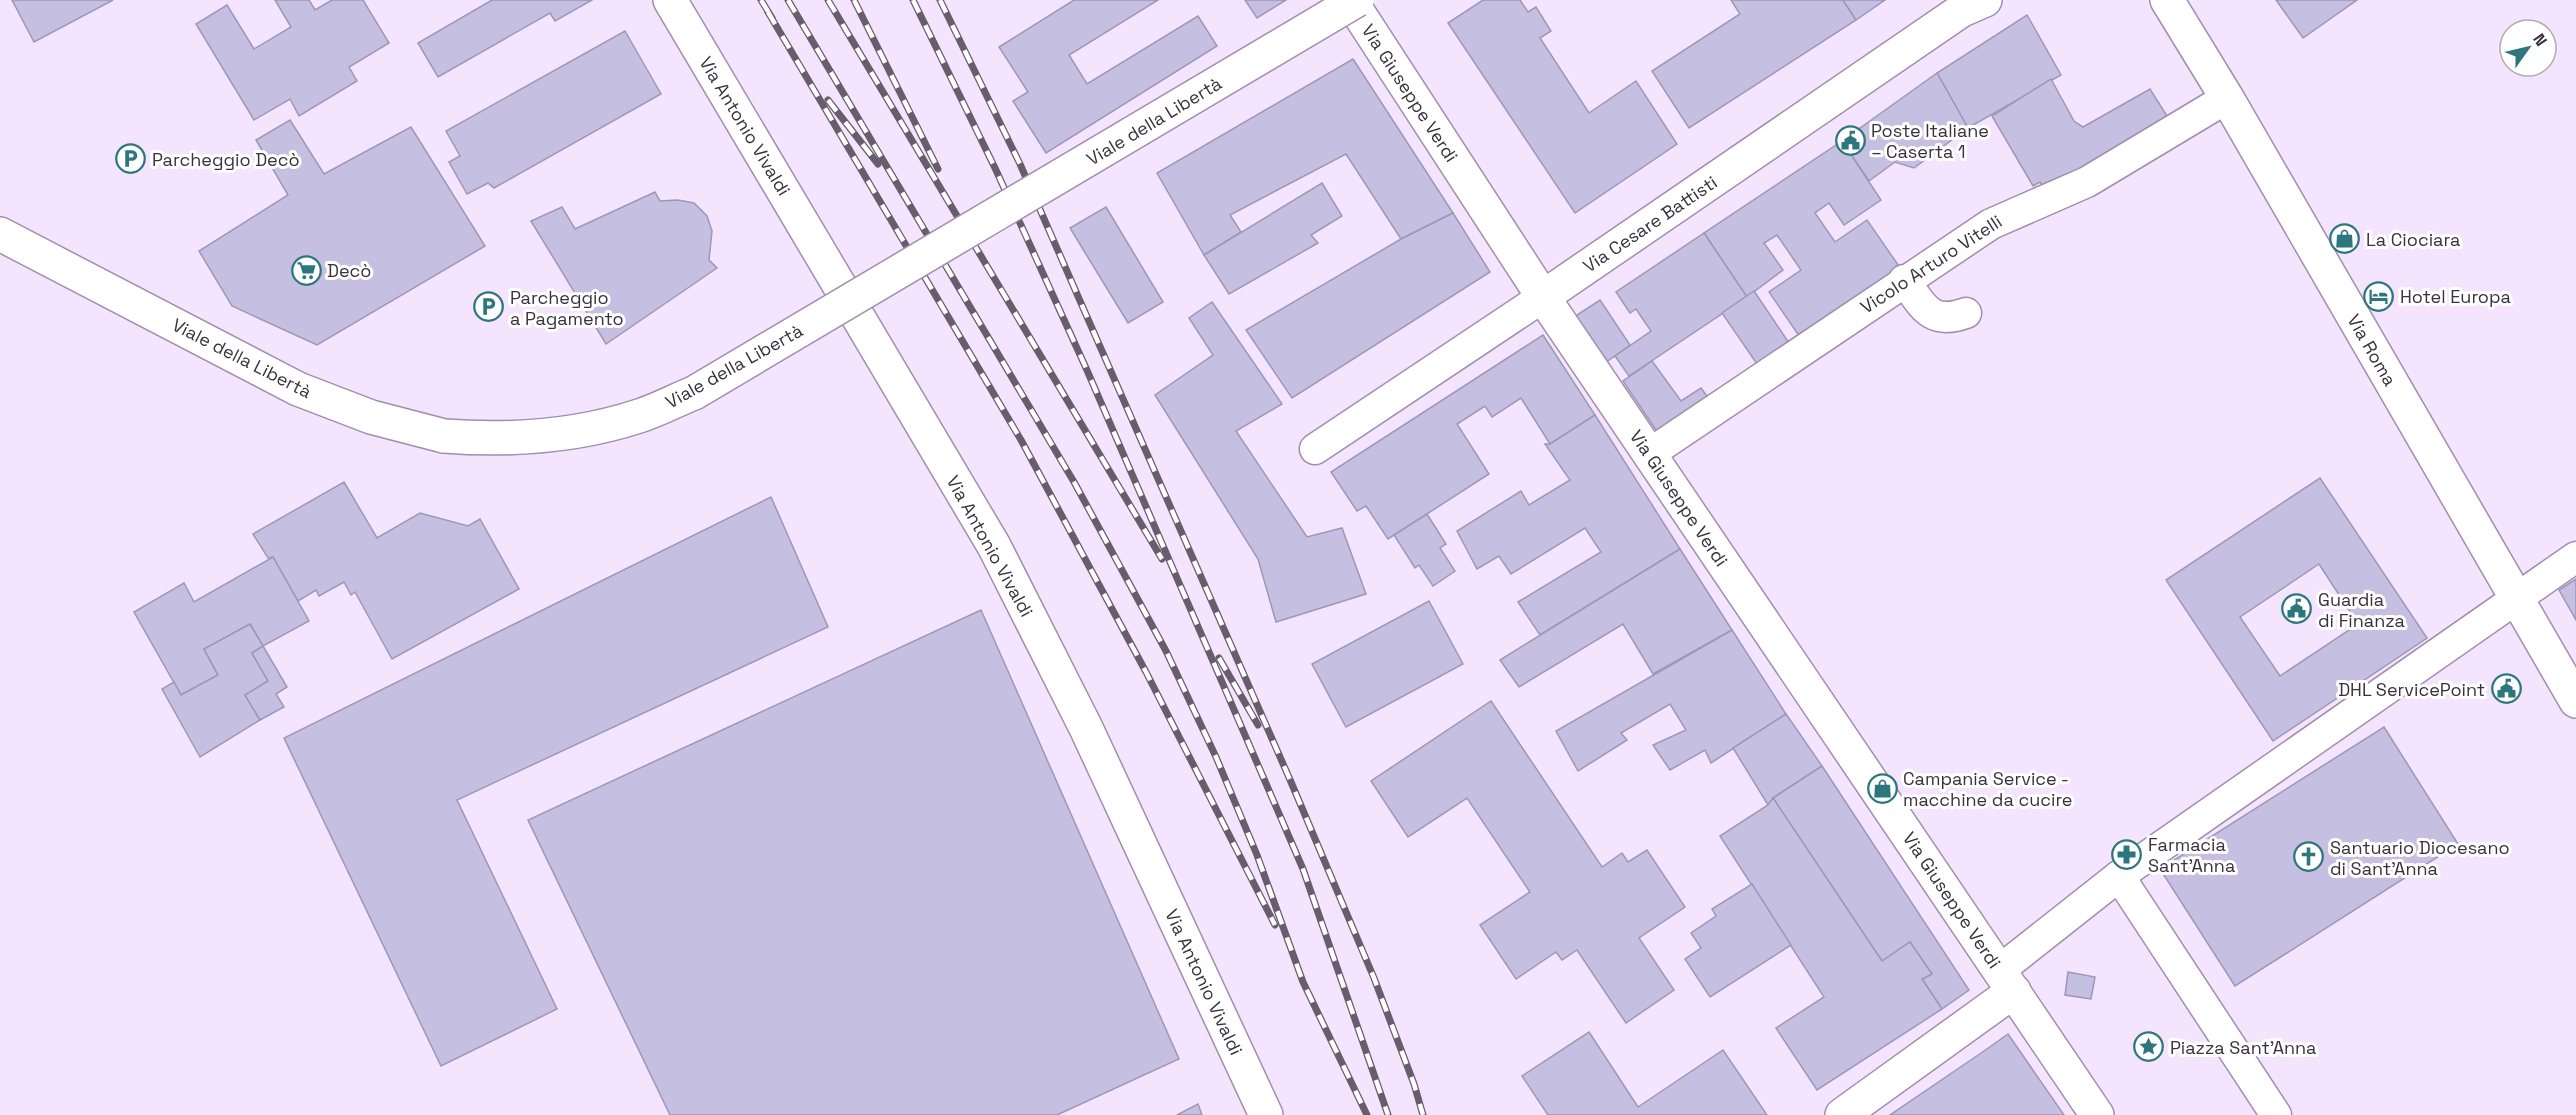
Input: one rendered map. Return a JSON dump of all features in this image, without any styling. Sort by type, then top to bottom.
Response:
[{"type":"street","name":"Via Antonio Vivaldi","points":[[670,0],[994,546],[1086,728],[1266,1115]]},
{"type":"street","name":"Via Giuseppe Verdi","points":[[1350,0],[1543,297],[2007,981]]},
{"type":"street","name":"Viale della Libertà","points":[[0,234],[298,389],[371,417],[444,435],[495,440],[558,435],[641,416],[694,393],[1357,0]]},
{"type":"street","name":"Via Roma","points":[[2167,0],[2227,98],[2576,701]]},
{"type":"street","name":"Via Cesare Battisti","points":[[1315,449],[1543,297],[1972,3]]},
{"type":"street","name":"Vicolo Arturo Vitelli","points":[[1649,453],[1990,224],[2087,182],[2227,98]]},
{"type":"street","points":[[1904,280],[1931,314],[1947,318],[1966,313]]},
{"type":"street","points":[[1842,1115],[2007,981],[2119,876],[2576,556]]},
{"type":"street","points":[[2119,876],[2276,1115]]},
{"type":"street","points":[[2007,981],[2097,1115]]},
{"type":"building","points":[[12,0],[113,0],[34,42]]},
{"type":"building","points":[[275,0],[309,0],[315,10],[332,0],[363,0],[389,43],[349,67],[357,81],[299,116],[290,99],[254,120],[196,24],[227,5],[254,49],[291,27]]},
{"type":"building","points":[[492,0],[592,0],[555,21],[550,13],[438,77],[418,43]]},
{"type":"building","points":[[1074,0],[1158,0],[1069,55],[1087,84],[1198,16],[1217,46],[1046,153],[1013,101],[1028,92],[999,47]]},
{"type":"building","points":[[1245,0],[1286,0],[1257,18]]},
{"type":"building","points":[[1483,0],[1520,0],[1528,12],[1536,7],[1551,31],[1540,38],[1589,113],[1636,81],[1677,144],[1575,213],[1448,23]]},
{"type":"building","points":[[1731,0],[1843,0],[1856,20],[1689,128],[1652,71],[1740,14]]},
{"type":"building","points":[[1843,0],[1885,0],[1856,20]]},
{"type":"building","points":[[2276,0],[2357,0],[2303,38]]},
{"type":"building","points":[[2027,15],[2061,75],[1968,128],[1937,73]]},
{"type":"building","points":[[625,31],[661,94],[494,188],[488,183],[467,194],[449,162],[460,156],[446,131]]},
{"type":"building","points":[[1353,59],[1453,213],[1401,239],[1346,154],[1230,215],[1241,232],[1204,255],[1157,173]]},
{"type":"building","points":[[1937,73],[1968,128],[1914,168],[1895,162],[1869,181],[1842,141]]},
{"type":"building","points":[[2051,79],[2074,121],[2083,127],[2150,89],[2172,124],[2049,196],[2040,182],[2033,186],[1992,116]]},
{"type":"building","points":[[290,120],[324,174],[411,127],[485,246],[317,345],[232,306],[199,251],[288,195],[256,140]]},
{"type":"building","points":[[1842,141],[1881,200],[1844,225],[1829,203],[1815,213],[1835,242],[1867,220],[1903,272],[1802,340],[1769,292],[1801,270],[1777,235],[1764,243],[1783,270],[1747,297],[1704,233]]},
{"type":"building","points":[[1322,183],[1342,216],[1311,235],[1318,243],[1229,294],[1204,255]]},
{"type":"building","points":[[655,192],[660,201],[678,200],[694,203],[707,216],[712,231],[709,260],[717,268],[606,344],[531,221],[562,207],[575,229]]},
{"type":"building","points":[[1106,207],[1163,302],[1128,323],[1070,228]]},
{"type":"building","points":[[1453,213],[1490,272],[1292,398],[1246,330],[1401,239]]},
{"type":"building","points":[[1704,233],[1747,297],[1629,376],[1615,356],[1651,331],[1636,309],[1630,313],[1616,292]]},
{"type":"building","points":[[1754,291],[1789,343],[1757,364],[1722,313]]},
{"type":"building","points":[[1600,300],[1630,345],[1605,363],[1574,317]]},
{"type":"building","points":[[1212,302],[1282,404],[1236,431],[1307,537],[1342,528],[1366,594],[1276,622],[1258,559],[1155,395],[1213,355],[1189,318]]},
{"type":"building","points":[[1543,335],[1595,415],[1550,444],[1521,398],[1492,417],[1485,406],[1457,424],[1489,474],[1388,539],[1366,506],[1357,511],[1331,472]]},
{"type":"building","points":[[1652,361],[1681,401],[1701,388],[1713,404],[1662,439],[1623,381]]},
{"type":"building","points":[[1595,415],[1680,549],[1540,635],[1518,602],[1601,552],[1585,528],[1511,574],[1499,556],[1477,569],[1457,531],[1521,491],[1529,505],[1570,480],[1545,444],[1550,444]]},
{"type":"building","points":[[2320,478],[2427,638],[2273,741],[2166,580]],"holes":[[[2319,564],[2358,624],[2280,676],[2240,617]]]},
{"type":"building","points":[[344,482],[377,538],[420,513],[468,526],[480,519],[519,589],[392,659],[355,592],[351,595],[344,582],[319,596],[316,590],[298,601],[273,557],[268,558],[253,534]]},
{"type":"building","points":[[771,497],[828,627],[457,800],[557,1009],[441,1066],[284,738]]},
{"type":"building","points":[[1427,514],[1446,544],[1440,548],[1455,571],[1433,586],[1419,565],[1415,568],[1394,535]]},
{"type":"building","points":[[1680,549],[1732,630],[1653,674],[1623,624],[1519,687],[1500,660]]},
{"type":"building","points":[[273,557],[309,621],[263,646],[250,624],[204,649],[218,675],[181,695],[134,612],[184,583],[194,602]]},
{"type":"building","points":[[2576,579],[2576,620],[2559,590]]},
{"type":"building","points":[[1429,601],[1463,664],[1346,727],[1312,664]]},
{"type":"building","points":[[981,610],[1179,1059],[1057,1115],[670,1115],[528,820]]},
{"type":"building","points":[[250,624],[263,646],[252,653],[268,681],[245,695],[260,720],[200,757],[162,689],[174,682],[181,695],[218,675],[204,649]]},
{"type":"building","points":[[1732,630],[1786,714],[1711,763],[1705,750],[1670,770],[1653,745],[1686,730],[1670,704],[1621,733],[1627,740],[1578,771],[1556,731]]},
{"type":"building","points":[[263,646],[287,687],[276,694],[284,707],[260,720],[245,695],[268,681],[252,653]]},
{"type":"building","points":[[1491,701],[1602,867],[1622,853],[1628,862],[1647,850],[1685,907],[1639,938],[1674,990],[1626,1023],[1577,950],[1562,960],[1556,952],[1516,979],[1480,925],[1530,892],[1467,798],[1408,837],[1371,781]]},
{"type":"building","points":[[1786,714],[1822,766],[1773,798],[1768,805],[1733,748]]},
{"type":"building","name":"Santuario Diocesano di Sant'Anna","points":[[2384,727],[2458,844],[2235,986],[2160,869]]},
{"type":"building","points":[[1822,766],[1969,990],[1942,1009],[1922,979],[1932,974],[1910,942],[1882,961],[1773,798]]},
{"type":"building","points":[[1773,798],[1882,961],[1910,942],[1932,974],[1922,979],[1942,1009],[1817,1090],[1776,1028],[1824,997],[1720,836],[1768,805]]},
{"type":"building","points":[[1752,884],[1791,945],[1710,997],[1685,959],[1701,948],[1691,933],[1716,916],[1712,909]]},
{"type":"building","points":[[2068,972],[2095,977],[2091,999],[2065,995]]},
{"type":"building","points":[[1589,1032],[1638,1107],[1723,1050],[1767,1115],[1548,1115],[1522,1076]]},
{"type":"building","points":[[2008,1034],[2064,1115],[1890,1115],[1984,1051]]},
{"type":"building","points":[[1198,1104],[1202,1115],[1177,1115]]},
{"type":"railway","points":[[761,0],[772,18]]},
{"type":"railway","points":[[788,0],[1074,482],[1166,651],[1216,757],[1257,855],[1303,982],[1367,1115]]},
{"type":"railway","points":[[828,0],[1162,559]]},
{"type":"railway","points":[[854,0],[938,169]]},
{"type":"railway","points":[[913,0],[995,168],[1086,368],[1303,869],[1388,1115]]},
{"type":"railway","points":[[940,0],[1020,164],[1291,782],[1374,978],[1414,1084],[1423,1115]]},
{"type":"railway","points":[[768,12],[1021,440],[1146,672],[1275,925]]},
{"type":"railway","points":[[828,100],[878,164]]},
{"type":"railway","points":[[1219,658],[1258,725]]},
{"type":"place","name":"Poste Italiane – Caserta 1","points":[[1850,140]]},
{"type":"place","name":"Parcheggio Decò","points":[[131,159]]},
{"type":"place","name":"La Ciociara","points":[[2345,239]]},
{"type":"place","name":"Decò","points":[[306,270]]},
{"type":"place","name":"Hotel Europa","points":[[2379,296]]},
{"type":"place","name":"Parcheggio a Pagamento","points":[[489,307]]},
{"type":"place","name":"Guardia di Finanza","points":[[2297,609]]},
{"type":"place","name":"DHL ServicePoint","points":[[2506,689]]},
{"type":"place","name":"Campania Service - macchine da cucire","points":[[1882,788]]},
{"type":"place","name":"Farmacia Sant'Anna","points":[[2127,854]]},
{"type":"place","name":"Santuario Diocesano di Sant'Anna","points":[[2309,857]]},
{"type":"place","name":"Piazza Sant'Anna","points":[[2149,1047]]}]
